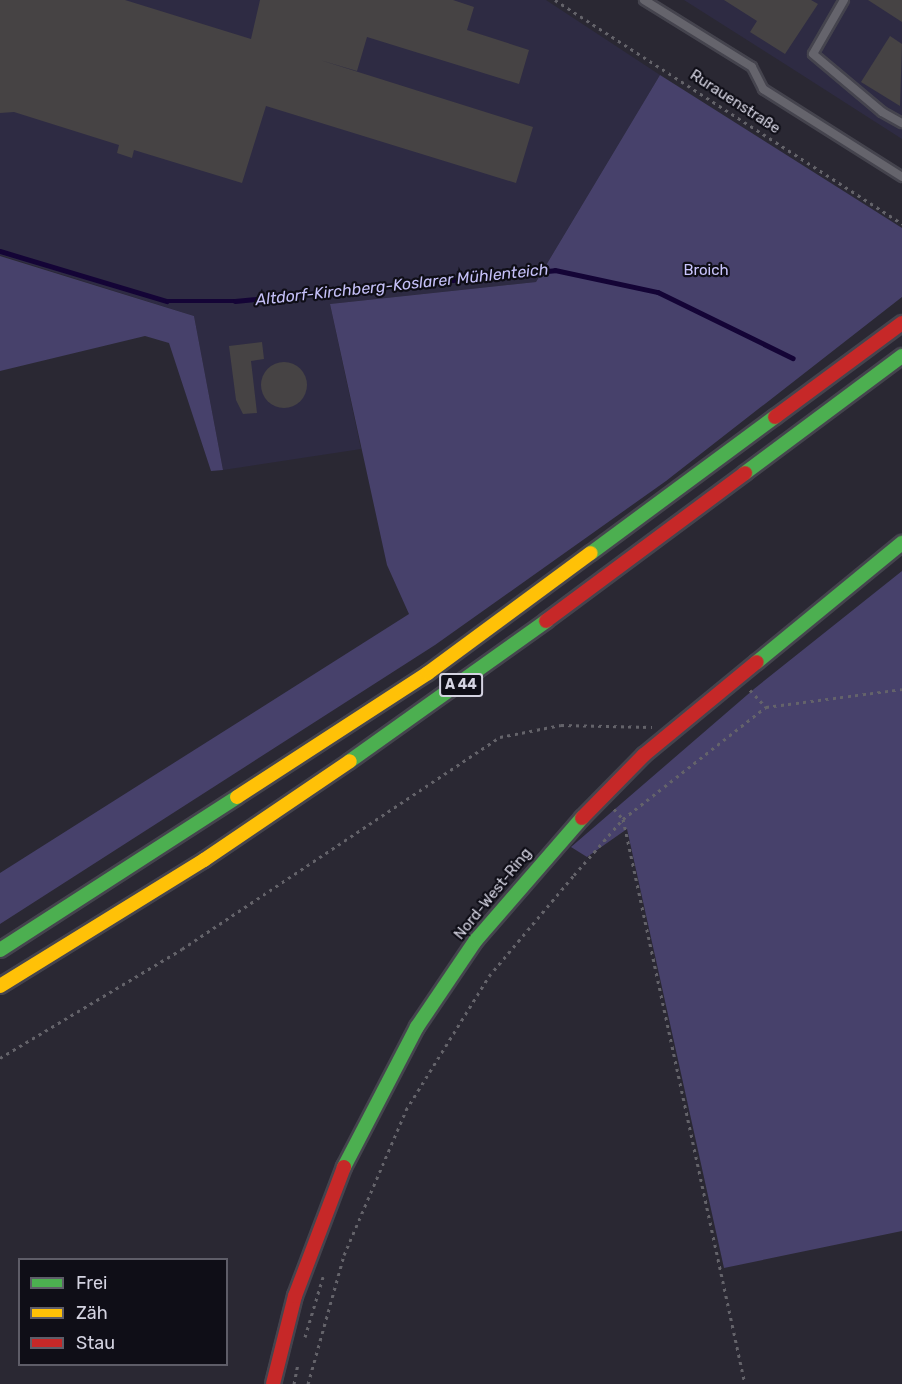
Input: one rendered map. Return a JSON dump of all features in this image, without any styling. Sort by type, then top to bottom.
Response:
[{"type":"main road","name":"A 44","points":[[0,950],[428,673],[902,323]]},
{"type":"main road","name":"A 44","points":[[0,986],[204,860],[448,694],[902,356]]},
{"type":"main road","name":"Nord-West-Ring","points":[[273,1384],[309,1253],[390,1072],[476,940],[601,797],[676,726],[902,543]]},
{"type":"lane","points":[[644,0],[752,67],[763,89],[902,177]]},
{"type":"lane","points":[[844,0],[813,54],[882,112],[902,123]]},
{"type":"path","name":"Rurauenstraße","points":[[555,0],[902,224]]},
{"type":"path","points":[[739,695],[756,681]]},
{"type":"path","points":[[308,1384],[344,1255],[406,1110],[489,976],[623,819],[766,707],[902,689]]},
{"type":"path","points":[[0,1058],[182,949],[500,737],[561,725],[676,726]]},
{"type":"path","points":[[601,797],[623,819],[745,1384]]},
{"type":"path","points":[[607,818],[623,801]]},
{"type":"path","points":[[302,1348],[324,1272]]},
{"type":"path","points":[[294,1384],[300,1357]]},
{"type":"shaded area","points":[[0,0],[546,0],[660,75],[536,282],[330,304],[361,449],[223,470],[194,316],[0,255]]},
{"type":"shaded area","points":[[684,0],[902,0],[902,139],[788,66]]},
{"type":"green space","name":"Broich","points":[[660,75],[902,228],[902,297],[666,481],[435,645],[0,924],[0,873],[409,614],[387,565],[330,304],[536,282]]},
{"type":"green space","points":[[0,256],[194,316],[223,470],[211,471],[169,343],[145,336],[0,371]]},
{"type":"green space","points":[[902,571],[902,1231],[724,1268],[627,829],[587,857],[571,847],[754,689]]},
{"type":"building","points":[[0,0],[125,0],[251,39],[260,0],[453,0],[474,7],[467,30],[529,50],[519,84],[367,37],[357,71],[320,60],[533,127],[516,183],[266,106],[242,183],[134,150],[132,158],[117,153],[119,145],[14,112],[0,113]]},
{"type":"building","points":[[724,0],[811,0],[818,4],[785,54],[750,32],[757,21]]},
{"type":"building","points":[[868,0],[902,0],[902,22]]},
{"type":"building","points":[[890,36],[902,44],[900,106],[861,82]]},
{"type":"building","points":[[262,342],[264,359],[251,361],[257,413],[243,414],[236,400],[229,346]]},
{"type":"building","points":[[284,362],[300,369],[307,385],[300,401],[284,408],[268,401],[261,385],[268,369]]},
{"type":"waterway","name":"Altdorf-Kirchberg-Koslarer Mühlenteich","points":[[0,251],[167,301],[235,301],[555,270],[658,292],[793,358]]},
{"type":"traffic: fast","points":[[745,473],[902,356]]},
{"type":"traffic: fast","points":[[591,553],[775,417]]},
{"type":"traffic: fast","points":[[757,662],[902,543]]},
{"type":"traffic: fast","points":[[350,761],[546,621]]},
{"type":"traffic: fast","points":[[0,950],[237,797]]},
{"type":"traffic: fast","points":[[344,1167],[417,1027],[476,940],[582,818]]},
{"type":"traffic: slow","points":[[237,797],[428,673],[591,553]]},
{"type":"traffic: slow","points":[[0,986],[204,860],[350,761]]},
{"type":"traffic: jam","points":[[775,417],[902,323]]},
{"type":"traffic: jam","points":[[546,621],[745,473]]},
{"type":"traffic: jam","points":[[582,818],[644,755],[757,662]]},
{"type":"traffic: jam","points":[[273,1384],[295,1296],[344,1167]]}]
